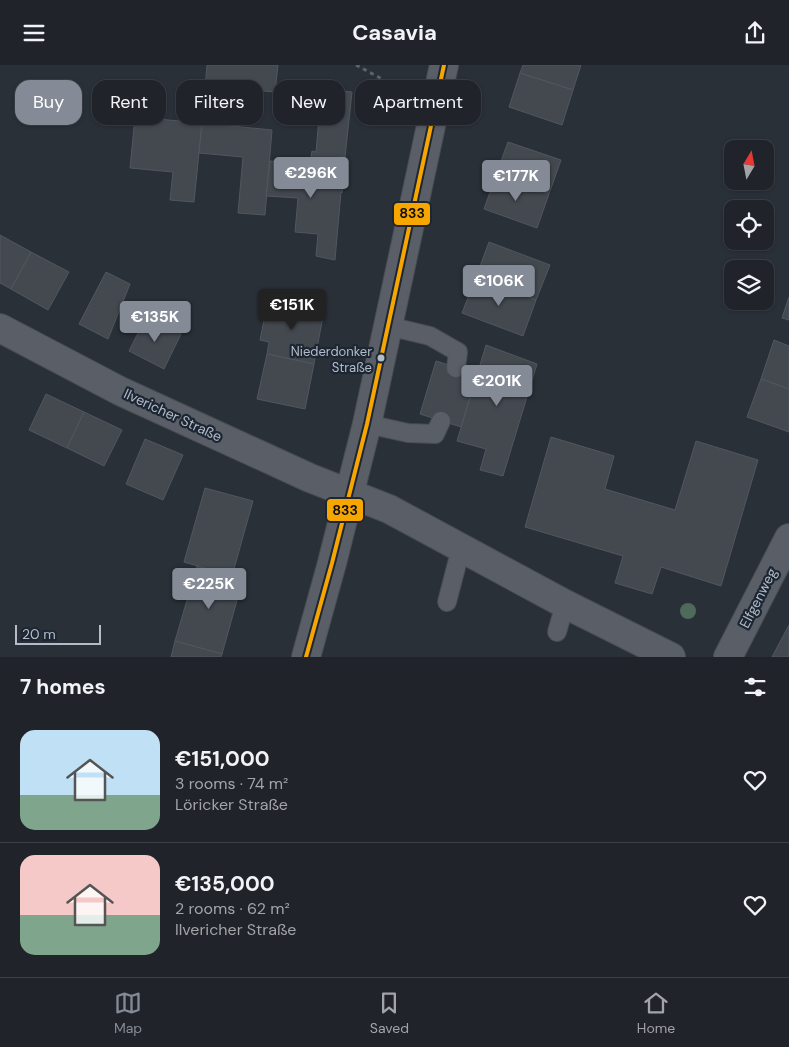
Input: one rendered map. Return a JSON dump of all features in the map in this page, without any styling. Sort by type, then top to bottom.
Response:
[{"type":"street","points":[[441,80],[444,65]]},
{"type":"street","points":[[306,657],[351,494],[431,125]]},
{"type":"street","name":"Ilvericher Straße","points":[[0,329],[120,391],[310,478],[351,494]]},
{"type":"street","points":[[351,494],[389,509],[565,604],[671,657]]},
{"type":"street","name":"Elfgenweg","points":[[728,657],[789,539]]},
{"type":"lane","points":[[388,326],[430,336],[458,351],[456,368]]},
{"type":"lane","points":[[367,424],[408,433],[435,433],[441,421]]},
{"type":"lane","points":[[447,602],[461,548]]},
{"type":"lane","points":[[557,632],[565,604]]},
{"type":"path","points":[[356,65],[384,80]]},
{"type":"building","points":[[207,65],[278,65],[276,80],[273,80],[273,92],[263,91],[263,80],[206,80]]},
{"type":"building","points":[[523,65],[581,65],[573,90],[520,73]]},
{"type":"building","points":[[520,73],[573,90],[562,125],[509,107]]},
{"type":"building","points":[[345,91],[352,92],[345,157],[340,157],[339,167],[310,164],[312,151],[316,152],[318,125],[345,125]]},
{"type":"building","points":[[166,120],[176,121],[176,125],[202,125],[194,202],[170,200],[173,172],[130,168],[134,125],[166,125]]},
{"type":"building","points":[[202,125],[272,130],[265,215],[238,213],[243,157],[199,153]]},
{"type":"building","points":[[508,142],[561,160],[549,194],[496,175]]},
{"type":"building","points":[[270,161],[341,167],[341,172],[345,172],[341,192],[335,260],[316,256],[318,234],[295,232],[298,198],[266,196]]},
{"type":"building","points":[[496,175],[549,194],[537,228],[484,209]]},
{"type":"building","points":[[0,235],[31,252],[11,289],[0,283]]},
{"type":"building","points":[[489,242],[550,265],[536,300],[476,277]]},
{"type":"building","points":[[31,252],[69,272],[48,310],[11,289]]},
{"type":"building","points":[[106,272],[130,284],[108,339],[79,324]]},
{"type":"building","points":[[476,277],[536,300],[523,336],[462,313]]},
{"type":"building","points":[[789,297],[789,320],[782,318]]},
{"type":"building","points":[[268,300],[324,311],[314,364],[267,354],[269,342],[260,340]]},
{"type":"building","points":[[146,317],[181,334],[164,369],[129,351]]},
{"type":"building","points":[[774,340],[789,346],[789,389],[761,379]]},
{"type":"building","points":[[486,345],[537,364],[503,476],[480,470],[486,449],[457,441]]},
{"type":"building","points":[[267,354],[314,364],[305,409],[257,399]]},
{"type":"building","points":[[436,361],[477,374],[461,427],[420,414]]},
{"type":"building","points":[[761,379],[789,389],[789,432],[747,417]]},
{"type":"building","points":[[46,394],[84,412],[67,448],[29,430]]},
{"type":"building","points":[[84,412],[122,430],[104,466],[67,448]]},
{"type":"building","points":[[551,437],[614,456],[605,489],[675,510],[696,441],[758,460],[721,586],[661,567],[652,594],[615,583],[623,556],[525,527]]},
{"type":"building","points":[[145,439],[183,455],[163,500],[126,484]]},
{"type":"building","points":[[205,488],[253,501],[232,576],[184,562]]},
{"type":"building","points":[[197,566],[243,579],[222,654],[175,641]]},
{"type":"building","points":[[789,625],[789,657],[772,657]]},
{"type":"building","points":[[175,641],[222,654],[221,657],[171,657]]},
{"type":"transit line","name":"833","points":[[306,657],[367,424],[444,65]]},
{"type":"place","name":"Niederdonker Straße","points":[[381,358]]}]
